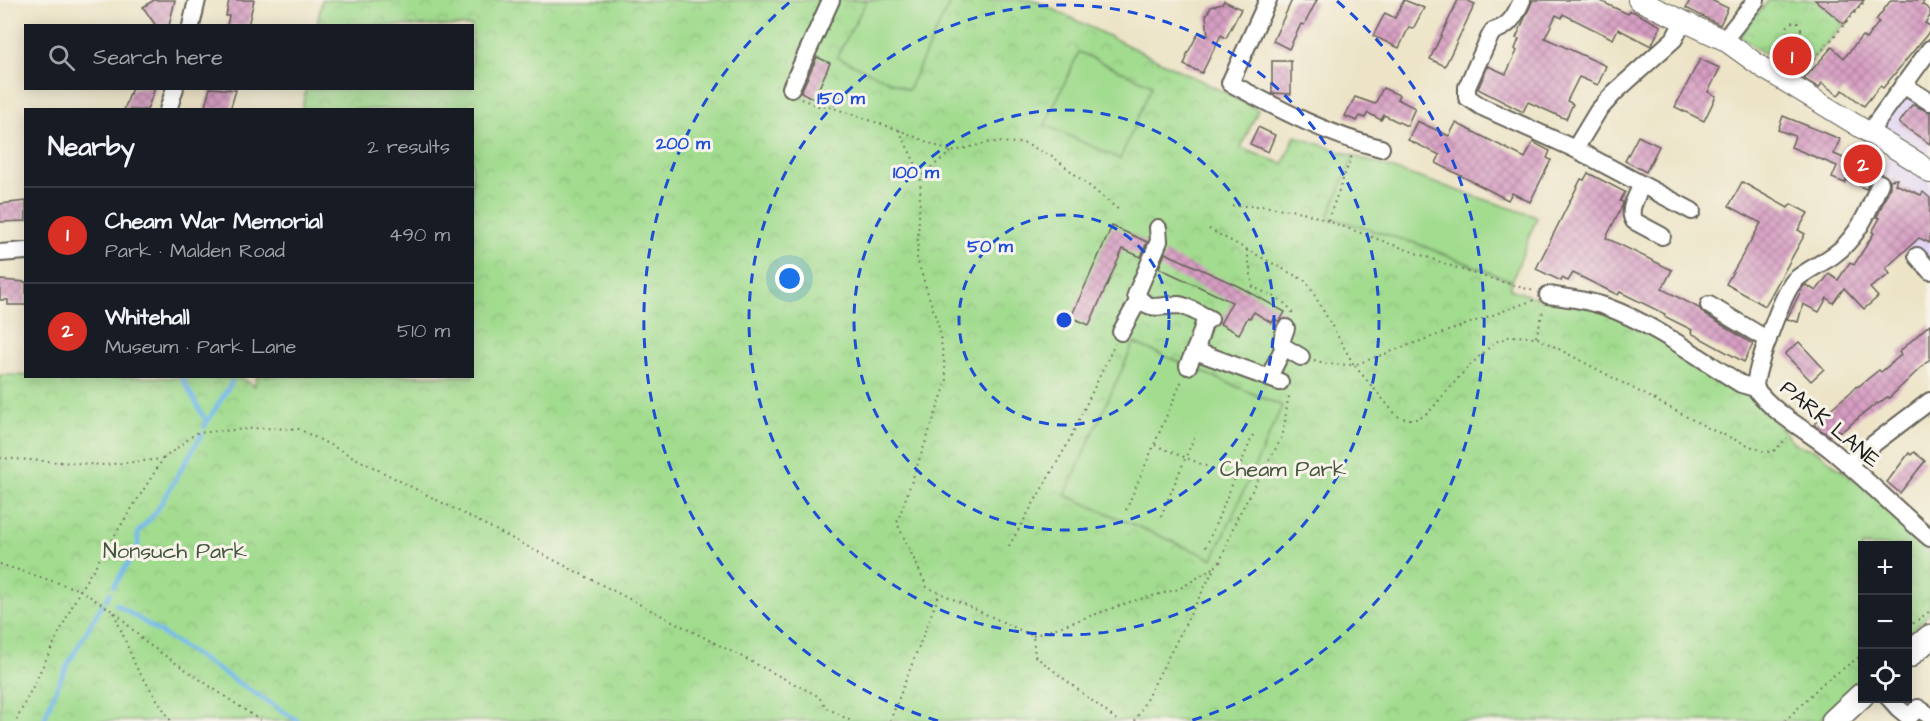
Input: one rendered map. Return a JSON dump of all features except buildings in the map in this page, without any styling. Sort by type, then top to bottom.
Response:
[{"type":"highway","points":[[1912,653],[1930,637]]},
{"type":"highway","points":[[1834,721],[1858,699]]},
{"type":"main road","points":[[1638,0],[1724,40],[1792,87],[1917,162],[1930,173]]},
{"type":"street","points":[[191,24],[197,0]]},
{"type":"street","points":[[791,88],[831,0]]},
{"type":"street","points":[[1522,0],[1514,18],[1493,31],[1489,38],[1466,93],[1470,100],[1575,149],[1692,211]]},
{"type":"street","points":[[1724,40],[1756,0]]},
{"type":"street","points":[[1263,2],[1228,88],[1357,142],[1381,148]]},
{"type":"street","points":[[1575,149],[1598,111],[1615,92],[1674,39],[1683,22]]},
{"type":"street","points":[[1868,134],[1930,49]]},
{"type":"street","points":[[1903,85],[1930,102]]},
{"type":"street","points":[[169,108],[174,90]]},
{"type":"street","name":"PARK LANE","points":[[1880,183],[1858,231],[1848,243],[1839,252],[1792,283],[1768,340],[1755,388],[1798,428],[1827,447],[1930,538]]},
{"type":"street","points":[[1641,186],[1630,211],[1631,218],[1662,236]]},
{"type":"street","points":[[1158,228],[1159,241],[1136,295],[1143,303],[1161,308],[1181,305],[1208,318],[1192,358],[1281,381],[1284,347]]},
{"type":"street","points":[[0,253],[24,251]]},
{"type":"street","points":[[1917,256],[1930,271]]},
{"type":"street","points":[[1548,295],[1607,307],[1654,330],[1741,384],[1755,388]]},
{"type":"street","points":[[1121,332],[1139,298]]},
{"type":"street","points":[[1709,305],[1768,340]]},
{"type":"street","points":[[1290,323],[1281,342],[1284,347],[1302,357]]},
{"type":"street","points":[[1847,464],[1930,401]]},
{"type":"street","points":[[1893,703],[1909,717],[1918,708],[1930,716]]},
{"type":"path","points":[[1792,87],[1866,0]]},
{"type":"path","points":[[1793,21],[1798,22],[1801,26],[1800,33],[1797,36],[1790,35],[1787,31],[1788,26],[1793,21]]},
{"type":"path","points":[[1763,68],[1790,35]]},
{"type":"path","points":[[791,88],[791,94],[820,107],[827,106],[898,130],[951,152]]},
{"type":"path","points":[[898,130],[921,175],[917,259],[939,328],[947,381],[897,523],[927,587],[1033,636],[1133,601],[1179,589],[1220,562],[1237,518],[1280,441],[1283,434],[1285,407],[1281,381]]},
{"type":"path","points":[[921,175],[951,152],[990,142],[1023,143],[1051,155],[1119,210]]},
{"type":"path","points":[[1328,220],[1357,142]]},
{"type":"path","points":[[1232,206],[1263,206],[1303,212],[1468,272],[1548,295]]},
{"type":"path","points":[[1209,229],[1307,282],[1354,365],[1397,416],[1418,419],[1429,412],[1467,368],[1495,342],[1511,336],[1536,337],[1710,429],[1762,452],[1773,452],[1798,428]]},
{"type":"path","points":[[1247,250],[1253,287],[1290,308],[1290,323]]},
{"type":"path","points":[[1536,337],[1548,295]]},
{"type":"path","points":[[1302,357],[1327,364],[1354,365],[1548,295]]},
{"type":"path","points":[[1009,546],[1067,445],[1121,332]]},
{"type":"path","points":[[1126,510],[1192,358]]},
{"type":"path","points":[[16,721],[80,590],[163,459],[196,434],[260,428],[299,429],[818,696],[827,708],[851,721]]},
{"type":"path","points":[[1161,516],[1196,433]]},
{"type":"path","points":[[1206,546],[1253,435]]},
{"type":"path","points":[[1155,445],[1235,478]]},
{"type":"path","points":[[0,458],[104,465],[163,459]]},
{"type":"path","points":[[0,564],[80,590],[113,610],[145,642],[261,721]]},
{"type":"path","points":[[1135,721],[1215,567]]},
{"type":"path","points":[[890,721],[940,592]]},
{"type":"path","points":[[113,610],[136,667],[171,721]]},
{"type":"path","points":[[1912,624],[1930,611]]},
{"type":"path","points":[[1033,636],[1035,656],[1118,721]]},
{"type":"path","points":[[1785,721],[1822,683],[1858,658]]},
{"type":"shaded area","points":[[1911,85],[1930,97],[1930,276],[1906,249],[1901,232],[1863,211],[1888,157],[1885,123]]},
{"type":"green space","points":[[322,0],[1034,0],[1258,110],[1241,148],[1283,164],[1295,136],[1354,156],[1329,217],[1418,244],[1512,281],[1510,289],[1536,298],[1591,307],[1643,328],[1759,404],[1796,445],[1815,450],[1875,496],[1930,553],[1930,613],[1912,630],[1912,541],[1858,541],[1858,680],[1819,721],[0,721],[0,375],[24,375],[24,378],[242,379],[255,386],[257,378],[474,378],[474,108],[302,108],[306,90],[474,90],[474,24],[317,24]]},
{"type":"green space","points":[[867,0],[951,0],[908,90],[837,57]]},
{"type":"green space","points":[[1769,0],[1815,0],[1844,24],[1797,76],[1739,36]]},
{"type":"green space","points":[[1079,52],[1152,85],[1120,159],[1045,125]]},
{"type":"green space","points":[[1354,156],[1537,217],[1512,281],[1418,244],[1328,217]]},
{"type":"green space","points":[[1134,343],[1282,406],[1213,559],[1065,495]]},
{"type":"waterway","points":[[182,378],[207,423]]},
{"type":"waterway","points":[[204,427],[232,382]]},
{"type":"waterway","points":[[114,586],[138,547],[138,532],[156,512],[202,434]]},
{"type":"waterway","points":[[106,600],[110,593]]},
{"type":"waterway","points":[[116,604],[298,721]]},
{"type":"waterway","points":[[44,721],[62,676],[102,605]]},
{"type":"place","name":"Cheam War Memorial","points":[[1792,56]]},
{"type":"place","name":"Whitehall","points":[[1863,164]]},
{"type":"park label","name":"Cheam Park","points":[[1283,468]]},
{"type":"park label","name":"Nonsuch Park","points":[[175,550]]}]
